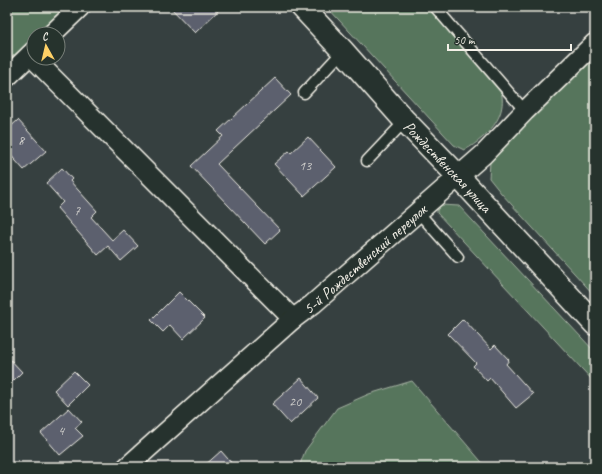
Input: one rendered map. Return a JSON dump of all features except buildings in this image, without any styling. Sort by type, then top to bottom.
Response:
[{"type":"main road","name":"Рождественская улица","points":[[302,7],[405,121],[595,324]]},
{"type":"street","points":[[60,26],[80,7]]},
{"type":"street","name":"5-й Рождественский переулок","points":[[127,467],[293,319],[313,304],[484,154],[525,111],[595,43]]},
{"type":"street","points":[[7,77],[26,59]]},
{"type":"street","points":[[45,66],[293,319]]},
{"type":"lane","points":[[434,7],[525,111]]},
{"type":"lane","points":[[304,93],[343,51]]},
{"type":"lane","points":[[367,161],[405,121]]},
{"type":"lane","points":[[418,212],[458,257]]},
{"type":"green space","points":[[7,7],[71,7],[51,26],[26,26],[26,49],[7,67]]},
{"type":"green space","points":[[327,7],[431,7],[496,79],[501,90],[502,105],[499,117],[492,128],[478,142],[469,148],[464,150],[454,145]]},
{"type":"green space","points":[[595,54],[595,296],[489,178],[490,162],[500,146]]},
{"type":"green space","points":[[441,205],[459,206],[595,352],[595,383],[437,213],[437,209]]},
{"type":"green space","points":[[412,381],[486,467],[299,467],[305,451],[337,408],[369,394]]}]
